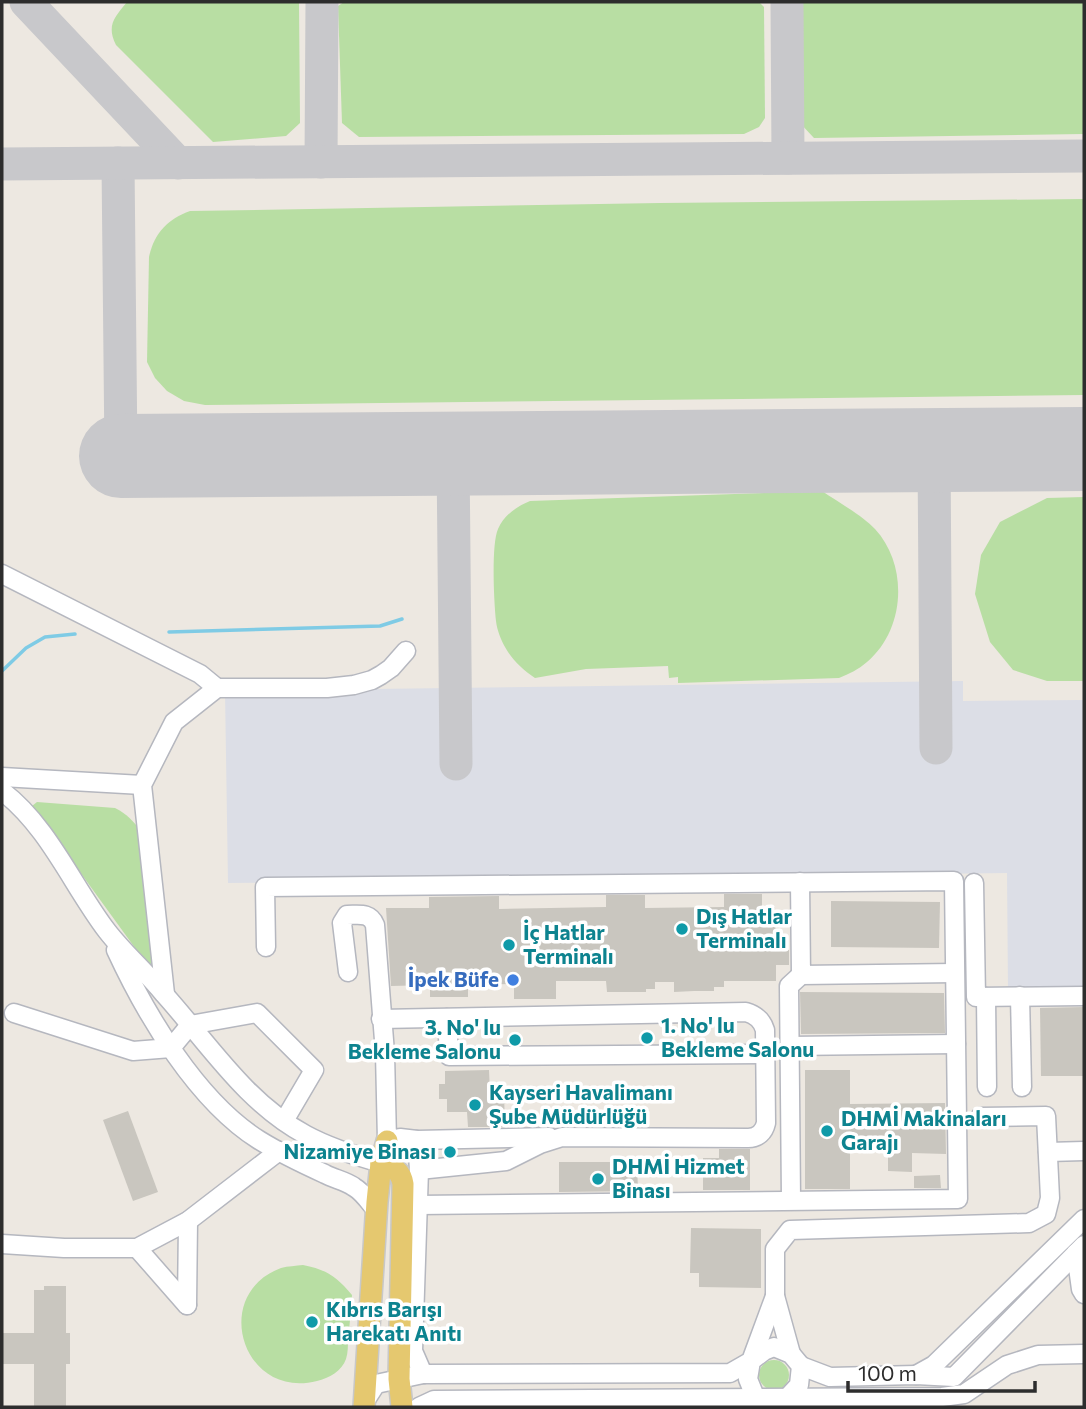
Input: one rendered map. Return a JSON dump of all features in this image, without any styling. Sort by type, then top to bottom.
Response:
[{"type":"main road","points":[[364,1404],[376,1210],[381,1163],[387,1141]]},
{"type":"main road","points":[[381,1163],[398,1171],[403,1184],[398,1379],[402,1407]]},
{"type":"lane","points":[[2,574],[200,674],[217,688]]},
{"type":"lane","points":[[165,994],[142,785],[174,722],[217,688],[327,688],[354,685],[381,675],[406,651]]},
{"type":"lane","points":[[2,777],[142,785]]},
{"type":"lane","points":[[2,791],[21,807],[40,830],[107,931],[132,982],[171,1048],[201,1086],[229,1116],[256,1138],[355,1187],[376,1210]]},
{"type":"lane","points":[[266,947],[265,887],[954,881],[958,1199],[418,1205]]},
{"type":"lane","points":[[800,882],[802,975]]},
{"type":"lane","points":[[974,883],[976,997],[1084,996]]},
{"type":"lane","points":[[348,972],[342,923],[347,915],[365,915],[372,919],[375,925],[381,1019],[385,1053],[387,1141],[400,1138],[748,1138],[757,1136],[766,1122],[766,1035],[764,1025],[757,1017],[746,1012],[381,1019]]},
{"type":"lane","points":[[107,931],[258,1102],[324,1144],[381,1163]]},
{"type":"lane","points":[[791,1200],[789,986],[802,975],[955,973]]},
{"type":"lane","points":[[1020,996],[1022,1087]]},
{"type":"lane","points":[[986,997],[986,1087]]},
{"type":"lane","points":[[14,1013],[133,1051],[171,1048],[191,1025],[257,1013],[314,1070],[284,1121]]},
{"type":"lane","points":[[447,1018],[449,1056],[766,1054]]},
{"type":"lane","points":[[790,1046],[956,1044]]},
{"type":"lane","points":[[786,1399],[799,1385],[796,1360],[775,1296],[775,1249],[790,1230],[1029,1223],[1046,1214],[1050,1198],[1046,1116],[980,1117]]},
{"type":"lane","points":[[419,1170],[506,1161],[540,1144],[562,1137]]},
{"type":"lane","points":[[416,1140],[419,1170],[413,1351],[424,1374]]},
{"type":"lane","points":[[2,1244],[64,1248],[137,1248],[188,1221],[279,1151]]},
{"type":"lane","points":[[1048,1152],[1084,1151]]},
{"type":"lane","points":[[916,1375],[934,1365],[1084,1219]]},
{"type":"lane","points":[[137,1248],[187,1305],[188,1221]]},
{"type":"lane","points":[[364,1404],[376,1384],[424,1374],[730,1373],[775,1347],[830,1377],[954,1377],[1080,1249]]},
{"type":"lane","points":[[1080,1249],[1081,1289],[1084,1294]]},
{"type":"lane","points":[[757,1399],[748,1379],[751,1361],[775,1296]]},
{"type":"lane","points":[[419,1407],[434,1400],[942,1397],[964,1394],[1007,1364],[1038,1355],[1084,1354]]},
{"type":"shaded area","points":[[963,681],[963,701],[1084,700],[1084,990],[1008,991],[1007,873],[228,883],[225,691]]},
{"type":"green space","points":[[127,2],[299,2],[300,123],[286,136],[213,142],[116,45],[112,27]]},
{"type":"green space","points":[[344,2],[759,2],[764,7],[765,118],[759,127],[744,134],[359,137],[342,123],[338,6]]},
{"type":"green space","points":[[788,2],[1084,2],[1084,134],[814,138],[799,122]]},
{"type":"green space","points":[[1084,199],[1084,395],[205,405],[184,401],[167,391],[155,378],[147,362],[151,248],[163,228],[190,211]]},
{"type":"green space","points":[[822,491],[875,529],[886,544],[897,579],[898,597],[889,633],[880,649],[867,662],[846,675],[839,678],[678,683],[678,677],[669,678],[668,666],[586,669],[535,678],[514,660],[502,641],[494,601],[496,537],[504,520],[525,503]]},
{"type":"green space","points":[[1084,497],[1084,681],[1047,681],[1013,670],[990,642],[975,594],[981,555],[1000,522],[1047,498]]},
{"type":"green space","points":[[37,802],[115,808],[130,818],[141,831],[156,969],[151,970],[32,806]]},
{"type":"green space","points":[[303,1265],[330,1275],[352,1295],[348,1352],[341,1367],[330,1376],[317,1381],[291,1383],[270,1375],[254,1360],[244,1341],[241,1320],[246,1299],[259,1281],[281,1268]]},
{"type":"green space","points":[[774,1360],[785,1364],[789,1375],[785,1386],[774,1390],[763,1386],[759,1375],[763,1364]]},
{"type":"building","points":[[724,894],[762,894],[762,907],[775,907],[776,950],[789,950],[789,965],[776,965],[776,981],[724,981],[724,987],[714,987],[714,991],[674,992],[674,982],[655,982],[655,989],[646,989],[646,992],[607,992],[606,981],[556,981],[556,999],[514,999],[514,984],[468,985],[468,997],[430,997],[430,985],[391,986],[386,908],[429,908],[429,897],[499,896],[499,909],[606,907],[606,895],[645,895],[645,908],[724,907]]},
{"type":"building","points":[[831,901],[940,902],[939,948],[831,947]]},
{"type":"building","points":[[800,992],[944,993],[945,1033],[801,1034]]},
{"type":"building","points":[[1084,1007],[1084,1076],[1041,1076],[1040,1008]]},
{"type":"building","name":"Kayseri Havalimanı Şube Müdürlüğü","points":[[489,1070],[490,1093],[504,1093],[505,1127],[468,1127],[467,1112],[447,1112],[447,1099],[439,1099],[439,1084],[445,1084],[445,1071]]},
{"type":"building","points":[[805,1070],[850,1070],[850,1104],[945,1103],[946,1154],[912,1153],[912,1172],[888,1171],[888,1143],[850,1144],[850,1189],[805,1189]]},
{"type":"building","points":[[128,1111],[158,1192],[133,1201],[103,1120]]},
{"type":"building","points":[[719,1149],[750,1149],[750,1190],[703,1190],[703,1158],[719,1158]]},
{"type":"building","name":"DHMİ Hizmet Binası","points":[[559,1162],[637,1162],[638,1191],[559,1192]]},
{"type":"building","points":[[940,1175],[941,1188],[914,1188],[914,1176]]},
{"type":"building","points":[[691,1228],[761,1229],[761,1288],[699,1287],[699,1273],[690,1273]]},
{"type":"building","points":[[44,1286],[66,1286],[66,1333],[70,1333],[70,1364],[66,1364],[66,1407],[34,1407],[34,1364],[2,1364],[2,1333],[34,1333],[34,1290],[44,1290]]},
{"type":"waterway","points":[[169,632],[380,626],[402,619]]},
{"type":"waterway","points":[[2,671],[26,648],[45,637],[75,634]]},
{"type":"taxiway","points":[[26,2],[178,163]]},
{"type":"taxiway","points":[[321,162],[322,2]]},
{"type":"taxiway","points":[[787,2],[788,158]]},
{"type":"taxiway","points":[[2,164],[1084,156]]},
{"type":"taxiway","points":[[118,163],[121,456]]},
{"type":"taxiway","points":[[934,451],[936,748]]},
{"type":"taxiway","points":[[453,454],[456,764]]},
{"type":"runway","points":[[121,456],[1084,449]]},
{"type":"place","name":"Dış Hatlar Terminalı","points":[[682,929]]},
{"type":"place","name":"İç Hatlar Terminalı","points":[[509,945]]},
{"type":"place","name":"İpek Büfe","points":[[513,980]]},
{"type":"place","name":"1. No' lu Bekleme Salonu","points":[[647,1038]]},
{"type":"place","name":"3. No' lu Bekleme Salonu","points":[[515,1040]]},
{"type":"place","name":"Kayseri Havalimanı Şube Müdürlüğü","points":[[475,1105]]},
{"type":"place","name":"DHMİ Makinaları Garajı","points":[[827,1131]]},
{"type":"place","name":"Nizamiye Binası","points":[[450,1152]]},
{"type":"place","name":"DHMİ Hizmet Binası","points":[[598,1179]]},
{"type":"place","name":"Kıbrıs Barışı Harekatı Anıtı","points":[[312,1322]]}]
